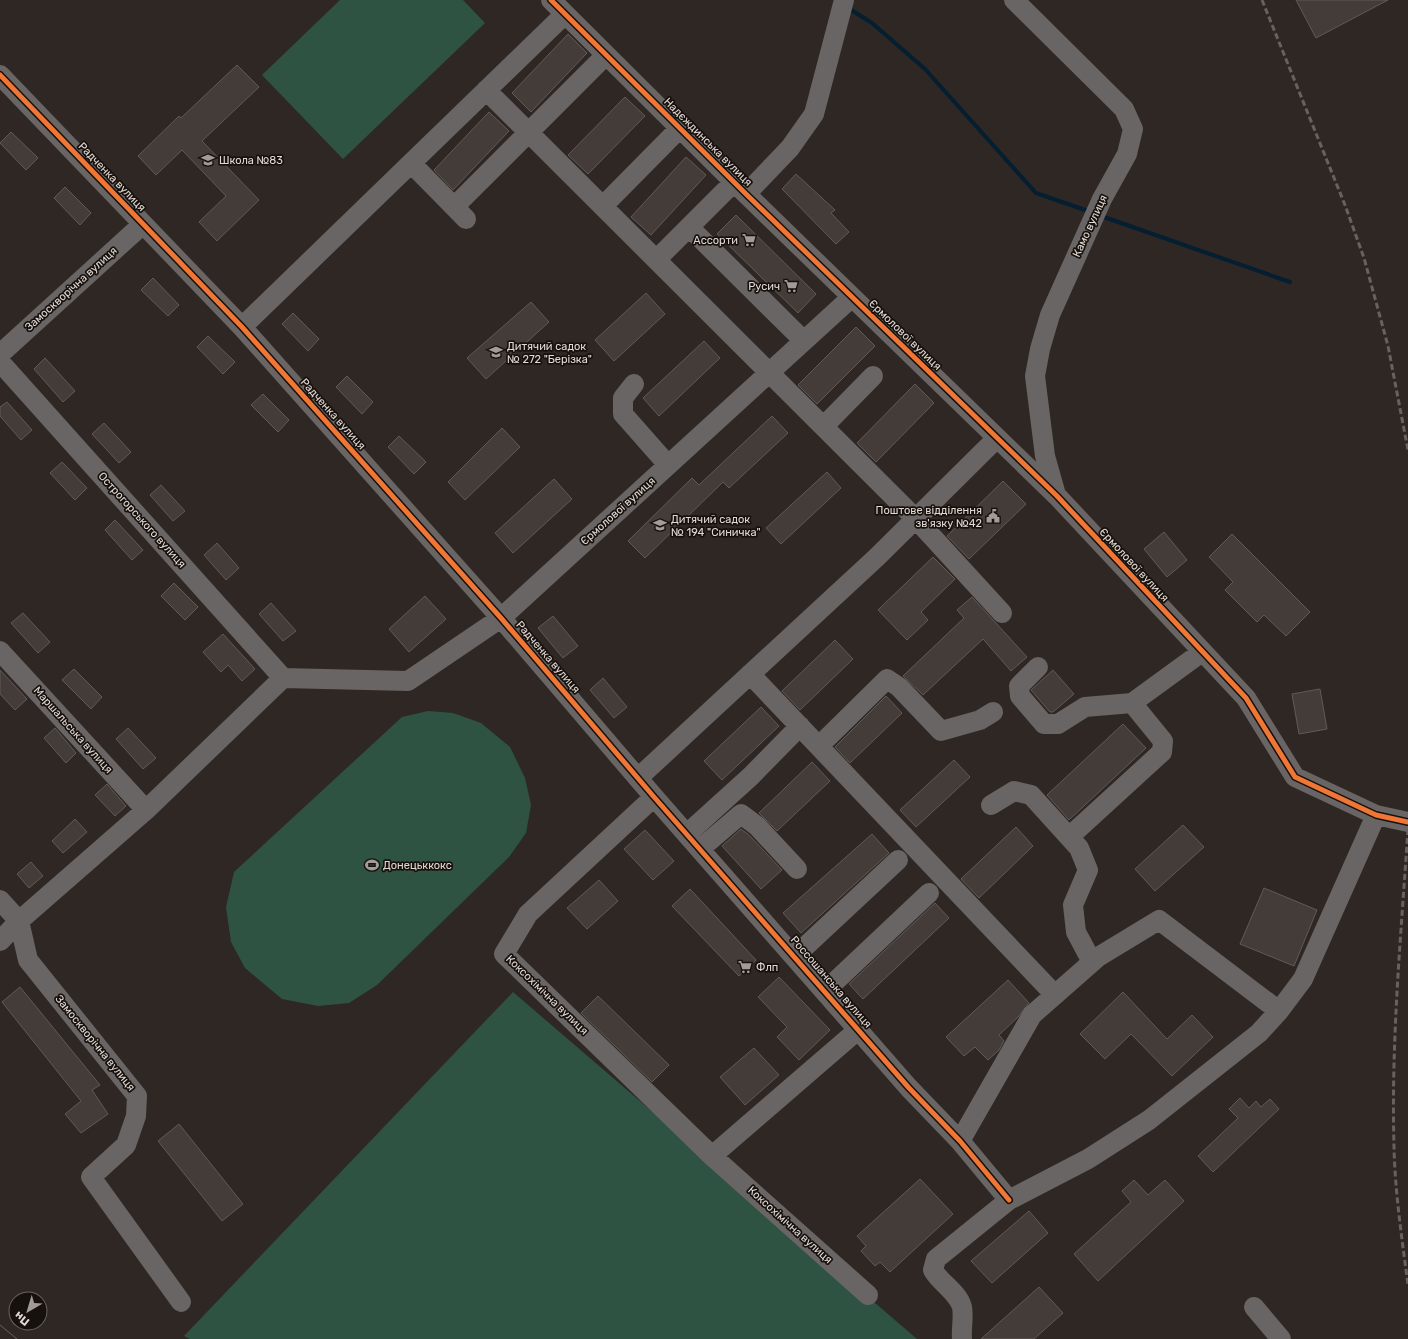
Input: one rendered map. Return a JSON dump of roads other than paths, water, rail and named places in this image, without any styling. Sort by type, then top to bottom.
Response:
[{"type":"street","name":"Надєждинська вулиця","points":[[551,0],[852,297]]},
{"type":"street","name":"Камо вулиця","points":[[1014,0],[1124,109],[1133,129],[1127,154],[1102,199],[1074,260],[1050,315],[1040,348],[1035,376],[1038,414],[1045,456],[1056,496]]},
{"type":"street","points":[[657,259],[689,227],[790,148],[814,114],[839,2]]},
{"type":"street","points":[[242,327],[565,14]]},
{"type":"street","points":[[411,163],[460,213],[529,132],[606,55]]},
{"type":"street","name":"Радченка вулиця","points":[[0,75],[242,327],[501,618],[638,778]]},
{"type":"street","points":[[486,90],[916,519],[1002,612]]},
{"type":"street","points":[[603,206],[680,128]]},
{"type":"street","name":"Замоскворічна вулиця","points":[[0,354],[143,224]]},
{"type":"street","points":[[689,227],[804,341]]},
{"type":"street","name":"Єрмолової вулиця","points":[[283,678],[408,681],[501,618],[852,297],[1056,496],[1246,698],[1295,777],[1376,815],[1408,822]]},
{"type":"street","name":"Острогорського вулиця","points":[[0,362],[283,678]]},
{"type":"street","points":[[824,426],[873,376]]},
{"type":"street","points":[[634,384],[623,398],[623,414],[668,465]]},
{"type":"street","points":[[638,778],[916,519],[997,438]]},
{"type":"street","name":"Маршальська вулиця","points":[[0,650],[146,810]]},
{"type":"street","points":[[1038,667],[1019,686],[1020,696],[1044,724],[1058,724],[1086,707],[1132,703],[1202,652]]},
{"type":"street","points":[[750,674],[1055,995]]},
{"type":"street","points":[[0,941],[20,921],[146,810],[283,678]]},
{"type":"street","points":[[819,746],[887,680],[898,687],[941,731],[980,720],[993,712]]},
{"type":"street","points":[[1069,837],[1162,752],[1163,741],[1132,703]]},
{"type":"street","points":[[687,834],[751,776],[800,726]]},
{"type":"street","name":"Россошанська вулиця","points":[[638,778],[909,1088],[960,1141],[1009,1200]]},
{"type":"street","points":[[991,805],[1014,791],[1031,795],[1079,848],[1088,870],[1073,905],[1076,932],[1092,962]]},
{"type":"street","name":"Коксохімічна вулиця","points":[[654,797],[528,914],[504,954],[712,1156],[868,1295]]},
{"type":"street","points":[[700,849],[740,814],[757,826],[797,869]]},
{"type":"street","points":[[962,1339],[964,1319],[961,1305],[951,1290],[938,1279],[933,1270],[936,1259],[1009,1200],[1088,1159],[1149,1120],[1259,1033],[1279,1011],[1303,979],[1376,815]]},
{"type":"street","points":[[794,956],[898,860]]},
{"type":"street","points":[[825,991],[928,893]]},
{"type":"street","points":[[0,900],[20,921]]},
{"type":"street","points":[[960,1141],[1032,1015],[1092,962],[1159,920],[1279,1011]]},
{"type":"street","name":"Замоскворічна вулиця","points":[[20,921],[28,960],[137,1096],[136,1116],[126,1145],[91,1177],[181,1302]]},
{"type":"street","points":[[712,1156],[859,1029]]},
{"type":"street","points":[[1254,1307],[1281,1339]]},
{"type":"waterway","points":[[848,8],[872,23],[925,69],[1036,193],[1091,212]]},
{"type":"waterway","points":[[1101,216],[1290,282]]},
{"type":"tram line","points":[[0,1325],[17,1339]]},
{"type":"railway","points":[[1262,0],[1345,205],[1364,258],[1388,346],[1408,450]]},
{"type":"railway","points":[[1408,829],[1397,988],[1393,1107],[1396,1182],[1408,1285]]},
{"type":"place","name":"Школа №83","points":[[208,160]]},
{"type":"place","name":"Ассорти","points":[[749,240]]},
{"type":"place","name":"Русич","points":[[791,286]]},
{"type":"place","name":"Дитячий садок № 272 \"Берізка\"","points":[[496,352]]},
{"type":"place","name":"Поштове відділення зв'язку №42","points":[[993,516]]},
{"type":"place","name":"Дитячий садок № 194 \"Синичка\"","points":[[660,525]]},
{"type":"place","name":"Донецьккокс","points":[[372,865]]},
{"type":"place","name":"Флп","points":[[745,967]]}]
